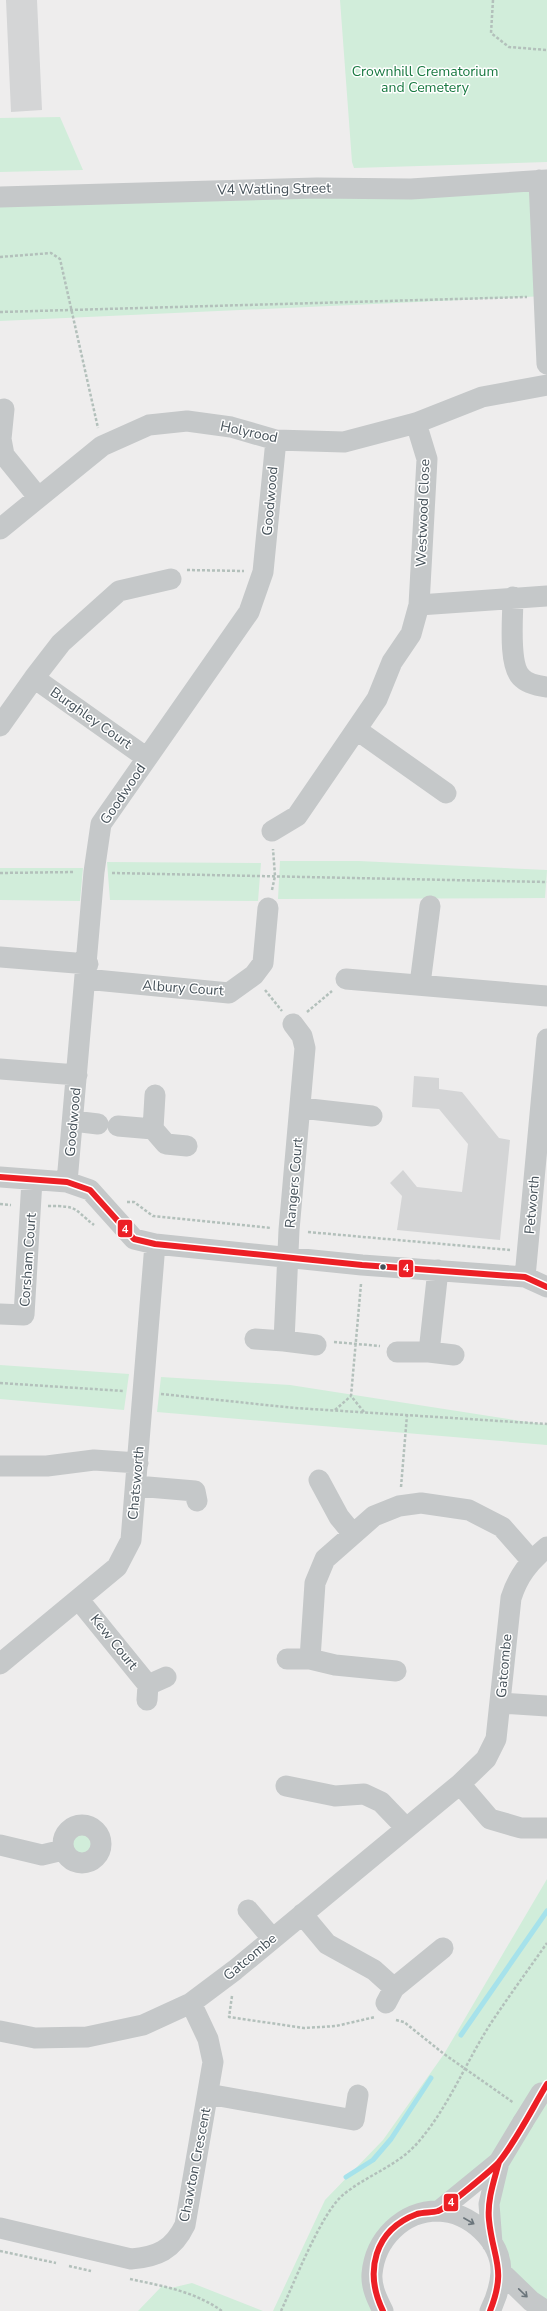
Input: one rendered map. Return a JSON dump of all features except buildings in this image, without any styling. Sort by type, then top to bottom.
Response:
[{"type":"street","name":"V4 Watling Street","points":[[0,197],[317,188],[411,189],[543,180]]},
{"type":"street","points":[[543,180],[547,364]]},
{"type":"street","name":"Holyrood","points":[[0,529],[102,446],[149,426],[187,421],[231,427],[276,440],[344,442],[416,423],[482,397],[547,385]]},
{"type":"street","points":[[4,409],[1,439],[4,455],[38,497]]},
{"type":"street","name":"Westwood Close","points":[[272,831],[297,816],[377,699],[392,662],[411,634],[420,604],[427,459],[416,423]]},
{"type":"street","name":"Goodwood","points":[[68,1182],[94,872],[101,824],[250,612],[263,572],[276,440]]},
{"type":"street","points":[[0,726],[61,643],[119,591],[171,579]]},
{"type":"street","points":[[420,604],[547,596]]},
{"type":"street","points":[[513,597],[513,662],[521,677],[536,685],[547,687]]},
{"type":"street","name":"Burghley Court","points":[[34,678],[147,758]]},
{"type":"street","points":[[357,730],[446,793]]},
{"type":"street","points":[[420,984],[430,906]]},
{"type":"street","name":"Albury Court","points":[[0,957],[86,972],[229,993],[254,975],[263,964],[268,908]]},
{"type":"street","points":[[346,979],[420,984],[547,996]]},
{"type":"street","name":"Rangers Court","points":[[284,1341],[289,1230],[301,1108],[304,1048],[302,1036],[293,1024]]},
{"type":"street","name":"Petworth","points":[[525,1277],[544,1096],[547,1039]]},
{"type":"street","points":[[0,1069],[77,1076]]},
{"type":"street","points":[[152,1129],[155,1095]]},
{"type":"street","points":[[301,1108],[372,1116]]},
{"type":"street","points":[[73,1121],[152,1129],[166,1144],[187,1146]]},
{"type":"street","points":[[0,1177],[68,1182],[90,1190],[134,1239],[155,1244],[362,1265],[525,1277],[547,1287]]},
{"type":"street","name":"Corsham Court","points":[[0,1314],[24,1315],[32,1180]]},
{"type":"street","name":"Chatsworth","points":[[0,1664],[117,1567],[131,1540],[155,1244]]},
{"type":"street","points":[[429,1352],[438,1270]]},
{"type":"street","points":[[255,1339],[316,1345]]},
{"type":"street","points":[[397,1352],[429,1352],[454,1355]]},
{"type":"street","points":[[0,1466],[47,1466],[94,1460],[138,1463]]},
{"type":"street","points":[[0,1475],[0,1481]]},
{"type":"street","points":[[320,1480],[339,1517],[353,1534]]},
{"type":"street","points":[[136,1486],[199,1491]]},
{"type":"street","points":[[310,1659],[315,1584],[325,1559],[374,1516],[399,1506],[421,1503],[469,1510],[502,1527],[531,1560]]},
{"type":"street","name":"Gatcombe","points":[[0,2031],[35,2038],[87,2037],[143,2025],[191,2003],[236,1970],[272,1938],[460,1784],[486,1759],[496,1738],[501,1703],[511,1598],[517,1579],[531,1560],[547,1547]]},
{"type":"street","name":"Kew Court","points":[[79,1600],[153,1687]]},
{"type":"street","points":[[287,1659],[310,1659],[334,1665],[396,1671]]},
{"type":"street","points":[[501,1703],[547,1706]]},
{"type":"street","points":[[460,1784],[490,1819],[521,1828],[547,1828]]},
{"type":"street","points":[[286,1786],[335,1796],[364,1794],[381,1802],[406,1828]]},
{"type":"street","points":[[0,1845],[42,1855],[63,1850]]},
{"type":"street","points":[[248,1910],[272,1938]]},
{"type":"street","points":[[302,1914],[327,1944],[374,1970],[388,2006],[443,1948]]},
{"type":"street","name":"Chawton Crescent","points":[[0,2228],[131,2258],[150,2258],[165,2250],[179,2238],[185,2225],[213,2062],[208,2040],[191,2003]]},
{"type":"street","points":[[492,2243],[489,2204],[499,2162],[520,2113],[544,2088]]},
{"type":"street","name":"Chawton Crescent","points":[[208,2094],[354,2120],[358,2095]]},
{"type":"street","points":[[439,2211],[499,2162]]},
{"type":"street","points":[[383,2311],[375,2295],[372,2274],[376,2255],[385,2237],[400,2223],[418,2214],[439,2211],[460,2215],[478,2226],[492,2243],[498,2257],[501,2272],[499,2292],[490,2311]]},
{"type":"street","points":[[501,2272],[531,2301],[546,2311]]},
{"type":"path","points":[[493,0],[491,33],[509,47],[547,50]]},
{"type":"path","points":[[0,257],[52,253],[60,259],[102,446]]},
{"type":"path","points":[[0,312],[545,296]]},
{"type":"path","points":[[171,579],[190,569],[263,572]]},
{"type":"path","points":[[268,908],[275,876],[272,831]]},
{"type":"path","points":[[0,873],[94,872],[547,882]]},
{"type":"path","points":[[254,975],[293,1024],[346,979]]},
{"type":"path","points":[[0,1204],[69,1206],[80,1211],[94,1226],[112,1214],[124,1203],[134,1202],[153,1216],[527,1252]]},
{"type":"path","points":[[362,1265],[351,1396],[364,1412]]},
{"type":"path","points":[[316,1345],[323,1341],[355,1343],[393,1348],[397,1352]]},
{"type":"path","points":[[0,1383],[143,1392],[335,1410],[547,1424]]},
{"type":"path","points":[[335,1410],[351,1396]]},
{"type":"path","points":[[399,1506],[407,1415]]},
{"type":"path","points":[[280,2311],[322,2224],[343,2195],[367,2178],[398,2162],[420,2140],[466,2069],[491,2024],[547,1943]]},
{"type":"path","points":[[236,1970],[229,2017],[304,2028],[336,2026],[388,2006],[404,2022],[444,2054],[466,2069],[520,2113]]},
{"type":"path","points":[[0,2251],[60,2264]]},
{"type":"path","points":[[67,2265],[95,2272]]},
{"type":"path","points":[[125,2278],[189,2293],[204,2299],[222,2311]]},
{"type":"green space","name":"Crownhill Crematorium and Cemetery","points":[[340,0],[547,0],[547,162],[354,168],[352,162]]},
{"type":"green space","points":[[60,117],[83,170],[0,172],[0,118]]},
{"type":"green space","points":[[539,180],[547,296],[0,321],[0,202]]},
{"type":"green space","points":[[280,861],[359,861],[547,870],[545,898],[278,899]]},
{"type":"green space","points":[[107,862],[261,863],[258,901],[110,900]]},
{"type":"green space","points":[[0,868],[83,868],[80,901],[0,900]]},
{"type":"green space","points":[[0,1365],[129,1374],[124,1410],[0,1399]]},
{"type":"green space","points":[[161,1377],[290,1385],[547,1425],[547,1445],[157,1412]]},
{"type":"green space","points":[[81,1834],[88,1837],[91,1844],[88,1851],[81,1854],[74,1851],[71,1844],[74,1837]]},
{"type":"green space","points":[[547,1879],[547,2311],[501,2272],[498,2163],[421,2213],[375,2259],[384,2311],[273,2311],[325,2200],[383,2140],[444,2054]]},
{"type":"green space","points":[[192,2283],[263,2311],[138,2311],[162,2286],[171,2288]]},
{"type":"waterway","points":[[461,2035],[547,1911]]},
{"type":"waterway","points":[[346,2177],[373,2160],[391,2139],[431,2078]]},
{"type":"transit line","name":"4","points":[[0,1177],[67,1182],[90,1190],[134,1239],[155,1244],[362,1265],[525,1277],[547,1287]]},
{"type":"transit line","name":"4","points":[[383,2311],[377,2296],[374,2282],[374,2267],[382,2241],[391,2230],[402,2221],[417,2214],[436,2212],[442,2209],[495,2166],[512,2144],[547,2084]]},
{"type":"transit line","name":"4","points":[[490,2311],[498,2284],[498,2274],[489,2220],[489,2205],[491,2191],[499,2162]]}]
